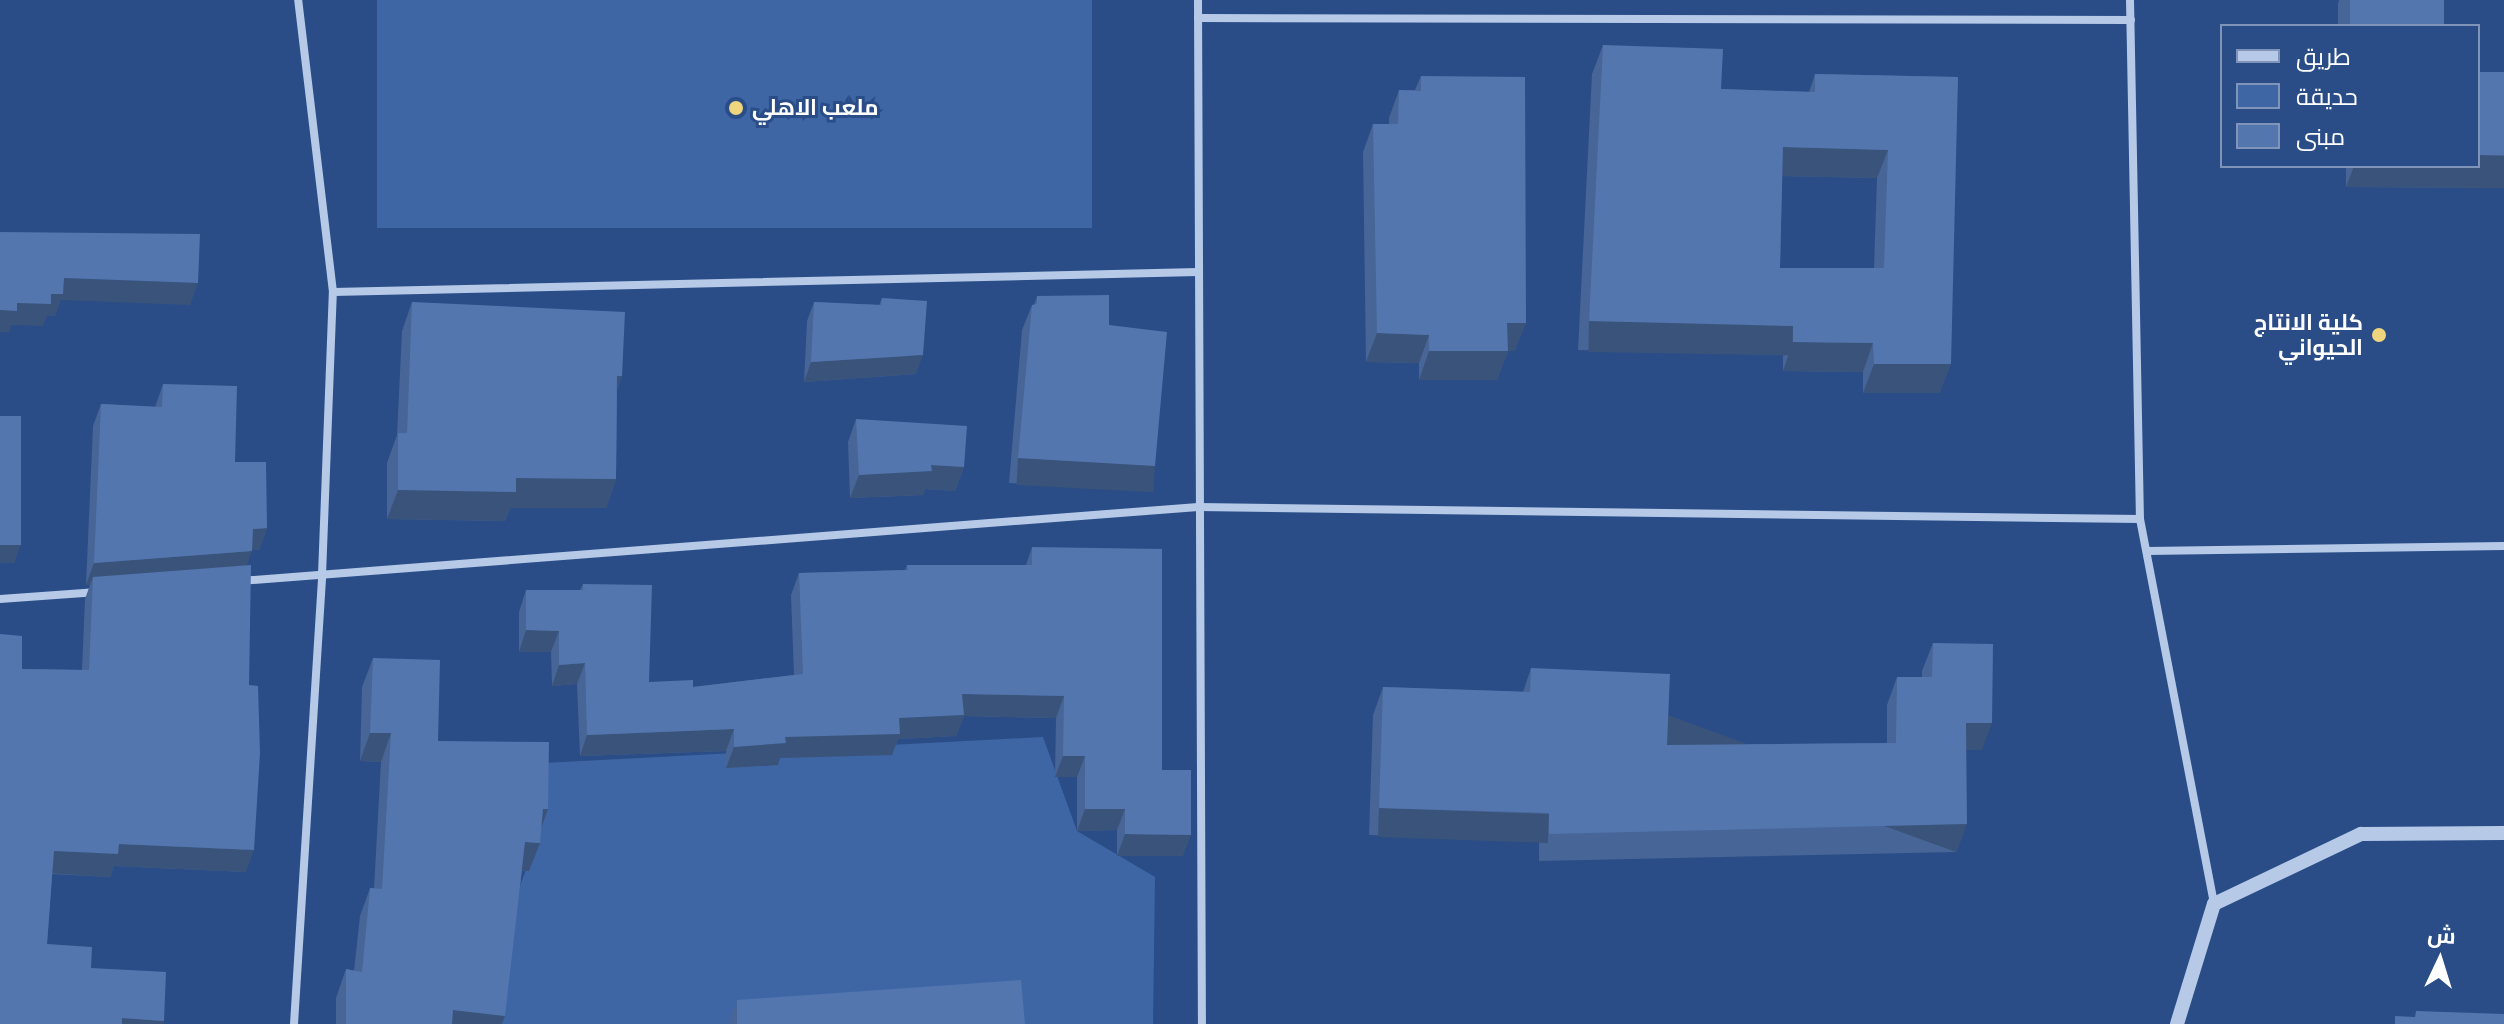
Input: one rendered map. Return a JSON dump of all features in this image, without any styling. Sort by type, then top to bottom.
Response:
[{"type":"street","points":[[294,1024],[322,575],[333,292],[298,0]]},
{"type":"street","points":[[1198,0],[1202,1024]]},
{"type":"street","points":[[2130,0],[2140,519],[2214,904],[2177,1024]]},
{"type":"street","points":[[1198,18],[2131,20]]},
{"type":"street","points":[[333,292],[1198,272]]},
{"type":"street","points":[[230,582],[1198,507],[2140,519]]},
{"type":"street","points":[[2147,551],[2504,546]]},
{"type":"street","points":[[0,599],[107,591]]},
{"type":"street","points":[[2214,904],[2361,834],[2504,833]]},
{"type":"green space","name":"ملعب الاهلي","points":[[377,0],[1092,0],[1092,228],[377,228]]},
{"type":"green space","points":[[1043,737],[1077,831],[1155,877],[1153,1024],[497,1024],[510,913],[538,837],[544,763]]},
{"type":"building","points":[[2350,0],[2444,0],[2444,24],[2350,24]]},
{"type":"building","points":[[1603,45],[1723,49],[1721,89],[1815,92],[1815,74],[1958,77],[1951,364],[1874,364],[1873,343],[1793,342],[1793,326],[1589,321]],"holes":[[[1783,147],[1888,150],[1884,268],[1780,268]]]},
{"type":"building","points":[[2480,72],[2504,72],[2504,155],[2480,155]]},
{"type":"building","points":[[1421,76],[1525,77],[1526,323],[1507,323],[1508,351],[1429,351],[1429,335],[1377,333],[1373,124],[1398,124],[1399,90],[1421,91]]},
{"type":"building","points":[[0,232],[200,234],[198,283],[64,278],[63,294],[51,294],[51,304],[17,303],[17,311],[0,310]]},
{"type":"building","points":[[1109,295],[1109,325],[1167,332],[1155,466],[1018,458],[1032,305],[1037,304],[1037,296]]},
{"type":"building","points":[[882,298],[927,301],[923,355],[811,362],[814,302],[881,305]]},
{"type":"building","points":[[412,302],[625,312],[622,376],[617,376],[616,479],[516,478],[516,492],[398,490],[398,433],[407,433]]},
{"type":"building","points":[[163,384],[237,386],[235,462],[266,462],[267,528],[253,529],[252,551],[94,563],[101,404],[162,407]]},
{"type":"building","points":[[0,416],[21,416],[21,545],[0,545]]},
{"type":"building","points":[[856,419],[967,426],[964,467],[931,465],[932,471],[859,475]]},
{"type":"building","points":[[1032,547],[1162,549],[1162,770],[1191,770],[1191,835],[1125,834],[1125,809],[1085,809],[1085,756],[1063,756],[1064,696],[962,694],[964,715],[899,718],[900,734],[785,737],[786,743],[734,747],[734,729],[587,735],[585,663],[559,665],[559,631],[526,630],[526,590],[583,590],[583,584],[652,585],[649,682],[693,680],[693,687],[803,674],[799,573],[908,570],[907,565],[1032,565]]},
{"type":"building","points":[[251,565],[249,685],[258,686],[260,753],[254,850],[119,844],[118,854],[54,851],[47,944],[92,947],[91,968],[166,972],[164,1021],[122,1018],[122,1024],[0,1024],[0,634],[22,636],[22,669],[89,670],[93,577]]},
{"type":"building","points":[[1933,643],[1993,644],[1992,723],[1966,723],[1967,824],[1549,834],[1549,813],[1379,808],[1383,687],[1530,692],[1531,668],[1670,674],[1667,745],[1896,743],[1897,677],[1932,677]]},
{"type":"building","points":[[373,658],[440,660],[438,741],[549,742],[548,809],[543,809],[540,843],[525,842],[505,1016],[453,1010],[452,1024],[346,1024],[346,969],[362,972],[370,888],[382,889],[391,733],[370,733]]},
{"type":"building","points":[[1021,980],[1025,1024],[737,1024],[737,1000]]},
{"type":"building","points":[[2416,1011],[2504,1014],[2504,1024],[2395,1024],[2395,1016],[2415,1017]]},
{"type":"place","name":"ملعب الاهلي","points":[[736,108]]},
{"type":"place","name":"كلية الانتاج الحيواني","points":[[2379,335]]}]
